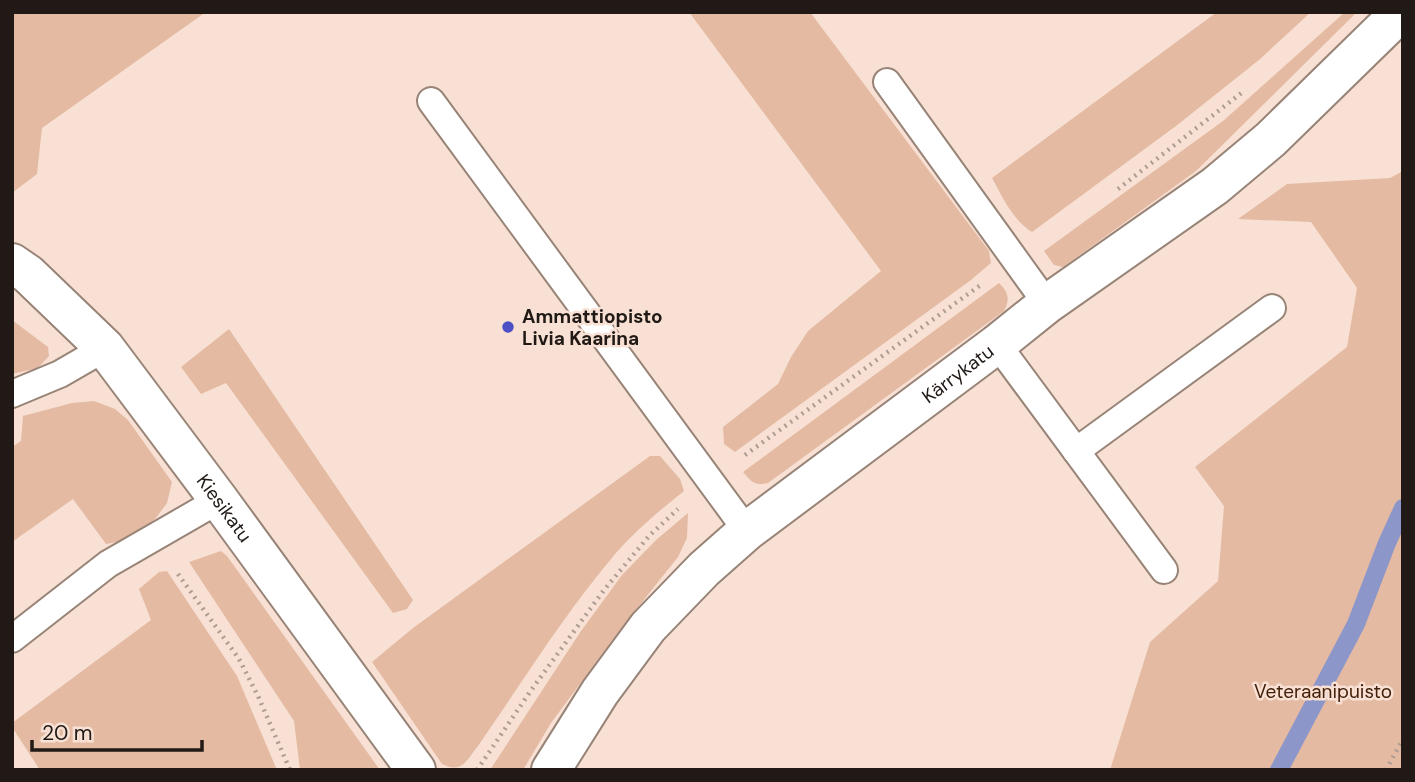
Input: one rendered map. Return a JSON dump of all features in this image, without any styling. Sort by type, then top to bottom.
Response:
[{"type":"street","name":"Kärrykatu","points":[[551,770],[600,692],[648,627],[704,569],[747,531],[1047,304],[1215,186],[1262,147],[1401,12]]},
{"type":"street","name":"Kiesikatu","points":[[12,263],[29,274],[105,348],[416,770]]},
{"type":"lane","points":[[887,82],[1047,304]]},
{"type":"lane","points":[[430,101],[747,531]]},
{"type":"lane","points":[[1076,451],[1272,308]]},
{"type":"lane","points":[[997,344],[1164,570]]},
{"type":"lane","points":[[12,394],[60,374],[105,348]]},
{"type":"lane","points":[[12,639],[108,564],[219,500]]},
{"type":"path","points":[[153,538],[239,659],[290,770]]},
{"type":"path","points":[[1387,770],[1403,739]]},
{"type":"green space","points":[[12,12],[206,12],[42,128],[37,174],[12,193]]},
{"type":"green space","points":[[689,12],[810,12],[989,251],[991,263],[735,452],[724,444],[723,427],[778,384],[808,331],[881,271]]},
{"type":"green space","points":[[1217,12],[1311,12],[1259,60],[1176,126],[1032,232],[1025,227],[1009,208],[992,178]]},
{"type":"green space","points":[[1345,12],[1357,12],[1196,171],[1063,267],[1054,265],[1044,251],[1223,121]]},
{"type":"green space","name":"Veteraanipuisto","points":[[1403,171],[1403,770],[1110,770],[1150,642],[1218,581],[1224,506],[1195,467],[1347,347],[1357,288],[1311,222],[1238,219],[1287,184],[1390,178]]},
{"type":"green space","points":[[999,283],[1007,296],[1004,311],[768,483],[754,482],[743,472]]},
{"type":"green space","points":[[12,320],[48,347],[49,356],[38,368],[12,374]]},
{"type":"green space","points":[[229,329],[413,600],[407,609],[393,613],[226,383],[201,394],[181,367]]},
{"type":"green space","points":[[94,401],[115,409],[128,420],[172,482],[167,503],[155,519],[128,540],[106,544],[73,499],[12,542],[12,447],[21,441],[23,416],[72,403]]},
{"type":"green space","points":[[650,456],[660,456],[680,479],[684,491],[632,536],[597,576],[467,761],[454,768],[442,764],[372,662],[413,628]]},
{"type":"green space","points":[[688,513],[687,538],[678,557],[551,723],[523,770],[490,770],[581,631],[622,575],[656,540]]},
{"type":"green space","points":[[221,551],[380,770],[300,770],[294,721],[189,562]]},
{"type":"green space","points":[[167,571],[237,676],[277,770],[40,770],[12,723],[151,620],[139,589],[159,572]]},
{"type":"waterway","points":[[1279,770],[1356,624],[1403,508]]},
{"type":"place","name":"Ammattiopisto Livia Kaarina","points":[[508,327]]}]
